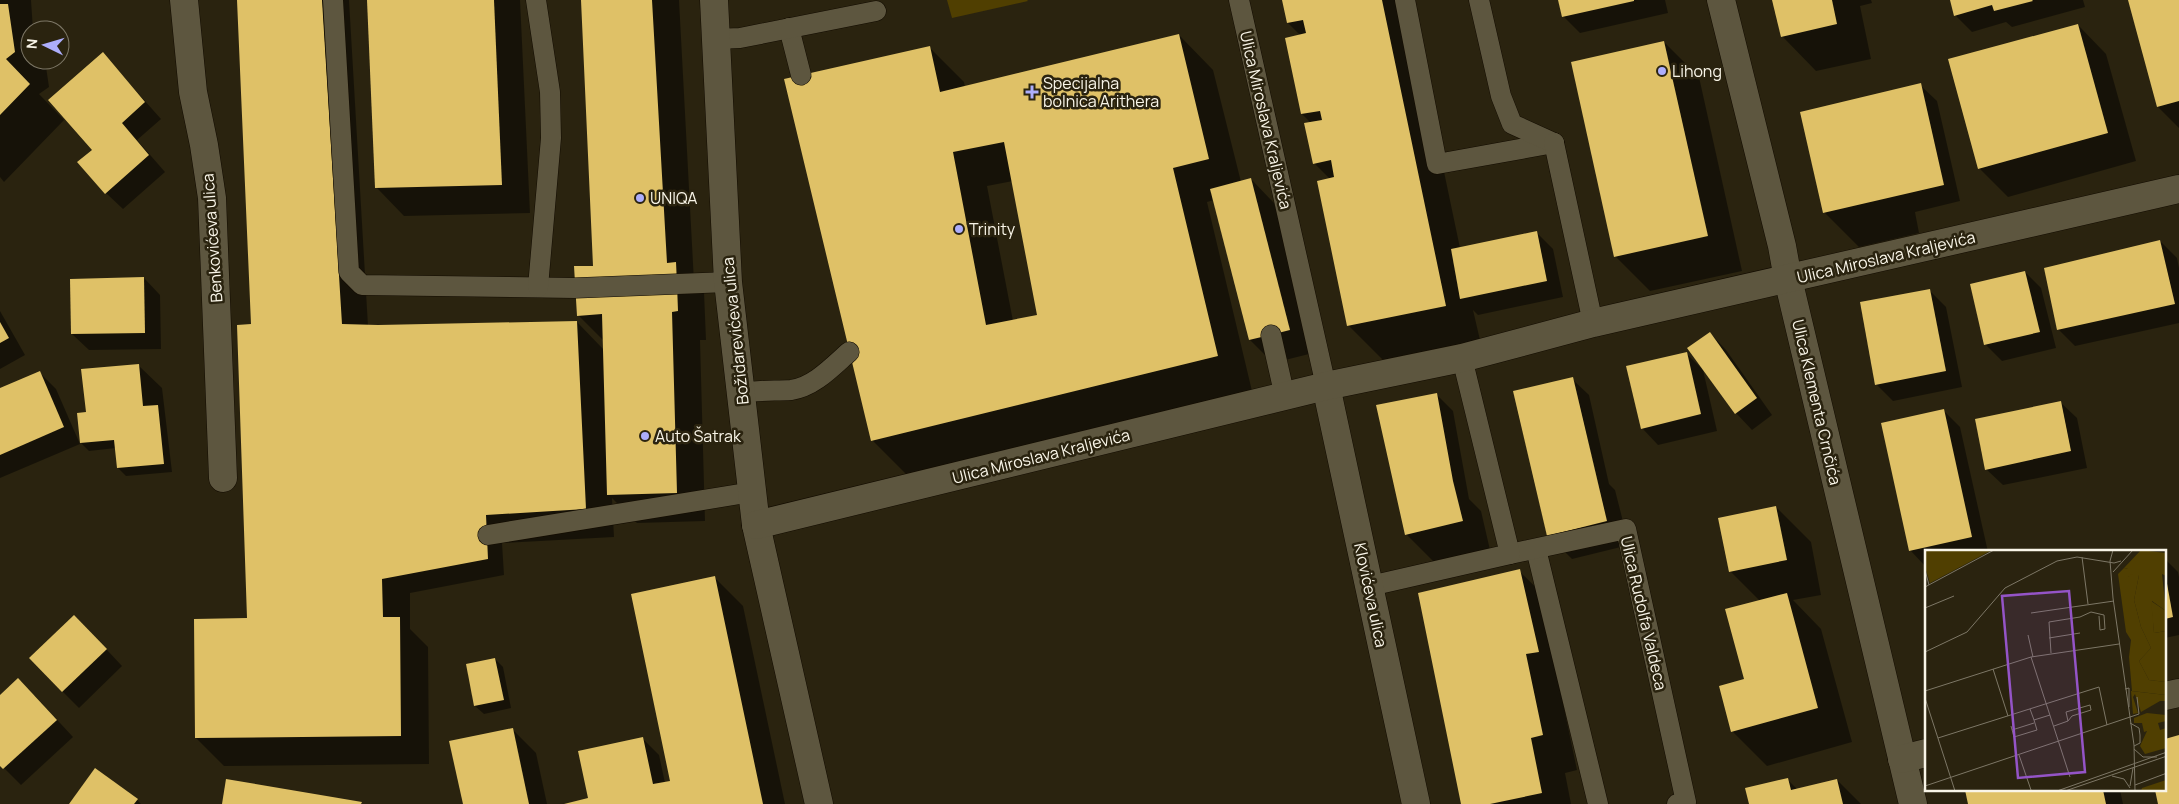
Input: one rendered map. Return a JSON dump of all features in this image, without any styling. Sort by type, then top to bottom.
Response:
[{"type":"street","name":"Benkovićeva ulica","points":[[184,0],[193,92],[212,198],[223,478]]},
{"type":"street","name":"Božidarevićeva ulica","points":[[714,0],[728,282],[756,525],[819,804]]},
{"type":"street","name":"Ulica Klementa Crnčića","points":[[1721,0],[1782,246],[1788,279],[1914,756],[1913,804]]},
{"type":"street","name":"Ulica Miroslava Kraljevića","points":[[756,525],[1285,398],[1326,386],[1462,358],[1593,323],[2179,189]]},
{"type":"street","name":"Klovićeva ulica","points":[[1326,386],[1416,804]]},
{"type":"street","points":[[2166,696],[2179,693]]},
{"type":"lane","points":[[333,0],[349,272],[362,285],[575,288],[728,282]]},
{"type":"lane","points":[[536,0],[550,92],[551,138],[538,287]]},
{"type":"lane","name":"Ulica Miroslava Kraljevića","points":[[1239,0],[1326,386]]},
{"type":"lane","points":[[1405,0],[1437,164],[1554,143]]},
{"type":"lane","points":[[1479,0],[1501,96],[1512,124],[1554,143]]},
{"type":"lane","points":[[716,39],[740,38],[876,11]]},
{"type":"lane","points":[[789,28],[801,75]]},
{"type":"lane","points":[[1554,143],[1593,323]]},
{"type":"lane","points":[[1270,334],[1285,398]]},
{"type":"lane","points":[[741,393],[761,389],[793,390],[818,379],[850,352]]},
{"type":"lane","points":[[1462,358],[1510,554]]},
{"type":"lane","points":[[488,535],[752,492]]},
{"type":"lane","name":"Ulica Rudolfa Valdeca","points":[[1370,586],[1626,529],[1686,802],[1677,804]]},
{"type":"lane","points":[[1536,548],[1598,804]]},
{"type":"shaded area","points":[[947,0],[1027,0],[1028,1],[952,18]]},
{"type":"building","points":[[237,0],[322,0],[342,324],[577,321],[586,509],[486,515],[488,559],[382,579],[383,617],[400,617],[401,736],[195,738],[194,619],[247,618],[237,325],[251,324]]},
{"type":"building","points":[[367,0],[494,0],[502,185],[375,188]]},
{"type":"building","points":[[581,0],[652,0],[667,263],[676,262],[678,311],[672,312],[677,493],[607,495],[602,314],[577,316],[574,266],[593,266]]},
{"type":"building","points":[[1282,0],[1382,0],[1446,306],[1347,326],[1317,181],[1334,177],[1331,160],[1313,164],[1304,123],[1322,120],[1320,111],[1301,114],[1285,38],[1306,33],[1303,20],[1287,23]]},
{"type":"building","points":[[1558,0],[1634,0],[1634,1],[1562,17]]},
{"type":"building","points":[[1772,0],[1832,0],[1837,24],[1781,37]]},
{"type":"building","points":[[1950,0],[2033,1],[1994,11],[1992,5],[1954,16]]},
{"type":"building","points":[[2128,0],[2179,0],[2179,101],[2157,107]]},
{"type":"building","points":[[0,4],[8,4],[15,52],[6,59],[30,84],[0,115]]},
{"type":"building","points":[[2078,24],[2108,133],[1978,169],[1948,59]]},
{"type":"building","points":[[1179,34],[1209,159],[1173,168],[1218,356],[871,441],[784,79],[930,46],[940,92]],"holes":[[[1004,142],[1037,315],[986,325],[953,152]]]},
{"type":"building","points":[[1664,41],[1708,236],[1614,257],[1571,62]]},
{"type":"building","points":[[103,52],[145,102],[122,123],[149,155],[105,194],[77,162],[92,150],[48,100]]},
{"type":"building","points":[[1921,83],[1944,185],[1823,213],[1800,112]]},
{"type":"building","points":[[1251,178],[1290,330],[1249,340],[1210,189]]},
{"type":"building","points":[[1537,231],[1547,281],[1460,299],[1451,249]]},
{"type":"building","points":[[2160,240],[2175,304],[2057,330],[2044,268]]},
{"type":"building","points":[[2025,271],[2040,332],[1984,345],[1970,284]]},
{"type":"building","points":[[144,277],[145,333],[71,334],[70,279]]},
{"type":"building","points":[[1930,289],[1946,371],[1875,385],[1860,302]]},
{"type":"building","points":[[0,322],[9,338],[0,343]]},
{"type":"building","points":[[1710,332],[1757,398],[1735,414],[1687,348]]},
{"type":"building","points":[[1687,352],[1701,414],[1641,429],[1626,366]]},
{"type":"building","points":[[139,364],[143,406],[158,405],[164,464],[117,468],[114,440],[80,443],[77,413],[86,412],[81,369]]},
{"type":"building","points":[[40,371],[64,427],[0,455],[0,388]]},
{"type":"building","points":[[1573,377],[1607,521],[1547,536],[1513,391]]},
{"type":"building","points":[[1437,393],[1453,481],[1463,521],[1405,535],[1376,405]]},
{"type":"building","points":[[2061,401],[2071,451],[1985,470],[1975,419]]},
{"type":"building","points":[[1944,409],[1972,537],[1909,551],[1881,423]]},
{"type":"building","points":[[1776,506],[1787,560],[1729,572],[1718,518]]},
{"type":"building","points":[[1520,569],[1539,652],[1526,654],[1543,735],[1531,738],[1542,793],[1490,804],[1461,804],[1418,593]]},
{"type":"building","points":[[715,576],[763,804],[564,804],[588,798],[578,751],[643,737],[653,784],[670,781],[631,594]]},
{"type":"building","points":[[2166,578],[2173,617],[2166,619]]},
{"type":"building","points":[[1787,593],[1818,708],[1731,732],[1719,686],[1744,679],[1725,609]]},
{"type":"building","points":[[74,615],[107,649],[62,692],[29,658]]},
{"type":"building","points":[[495,658],[504,700],[474,706],[466,664]]},
{"type":"building","points":[[18,678],[57,720],[3,769],[0,766],[0,695]]},
{"type":"building","points":[[513,728],[529,804],[463,804],[449,741]]},
{"type":"building","points":[[2179,735],[2179,804],[2158,804],[2155,792],[2166,792],[2166,739]]},
{"type":"building","points":[[95,768],[138,799],[134,804],[69,804]]},
{"type":"building","points":[[1788,778],[1791,790],[1837,779],[1843,804],[1749,804],[1745,788]]},
{"type":"building","points":[[226,779],[362,802],[361,804],[222,804]]},
{"type":"building","points":[[1965,792],[2103,792],[2106,804],[1968,804]]},
{"type":"place","name":"Lihong","points":[[1662,71]]},
{"type":"place","name":"Specijalna bolnica Arithera","points":[[1032,92]]},
{"type":"place","name":"UNIQA","points":[[640,198]]},
{"type":"place","name":"Trinity","points":[[959,229]]},
{"type":"place","name":"Auto Šatrak","points":[[645,436]]}]
